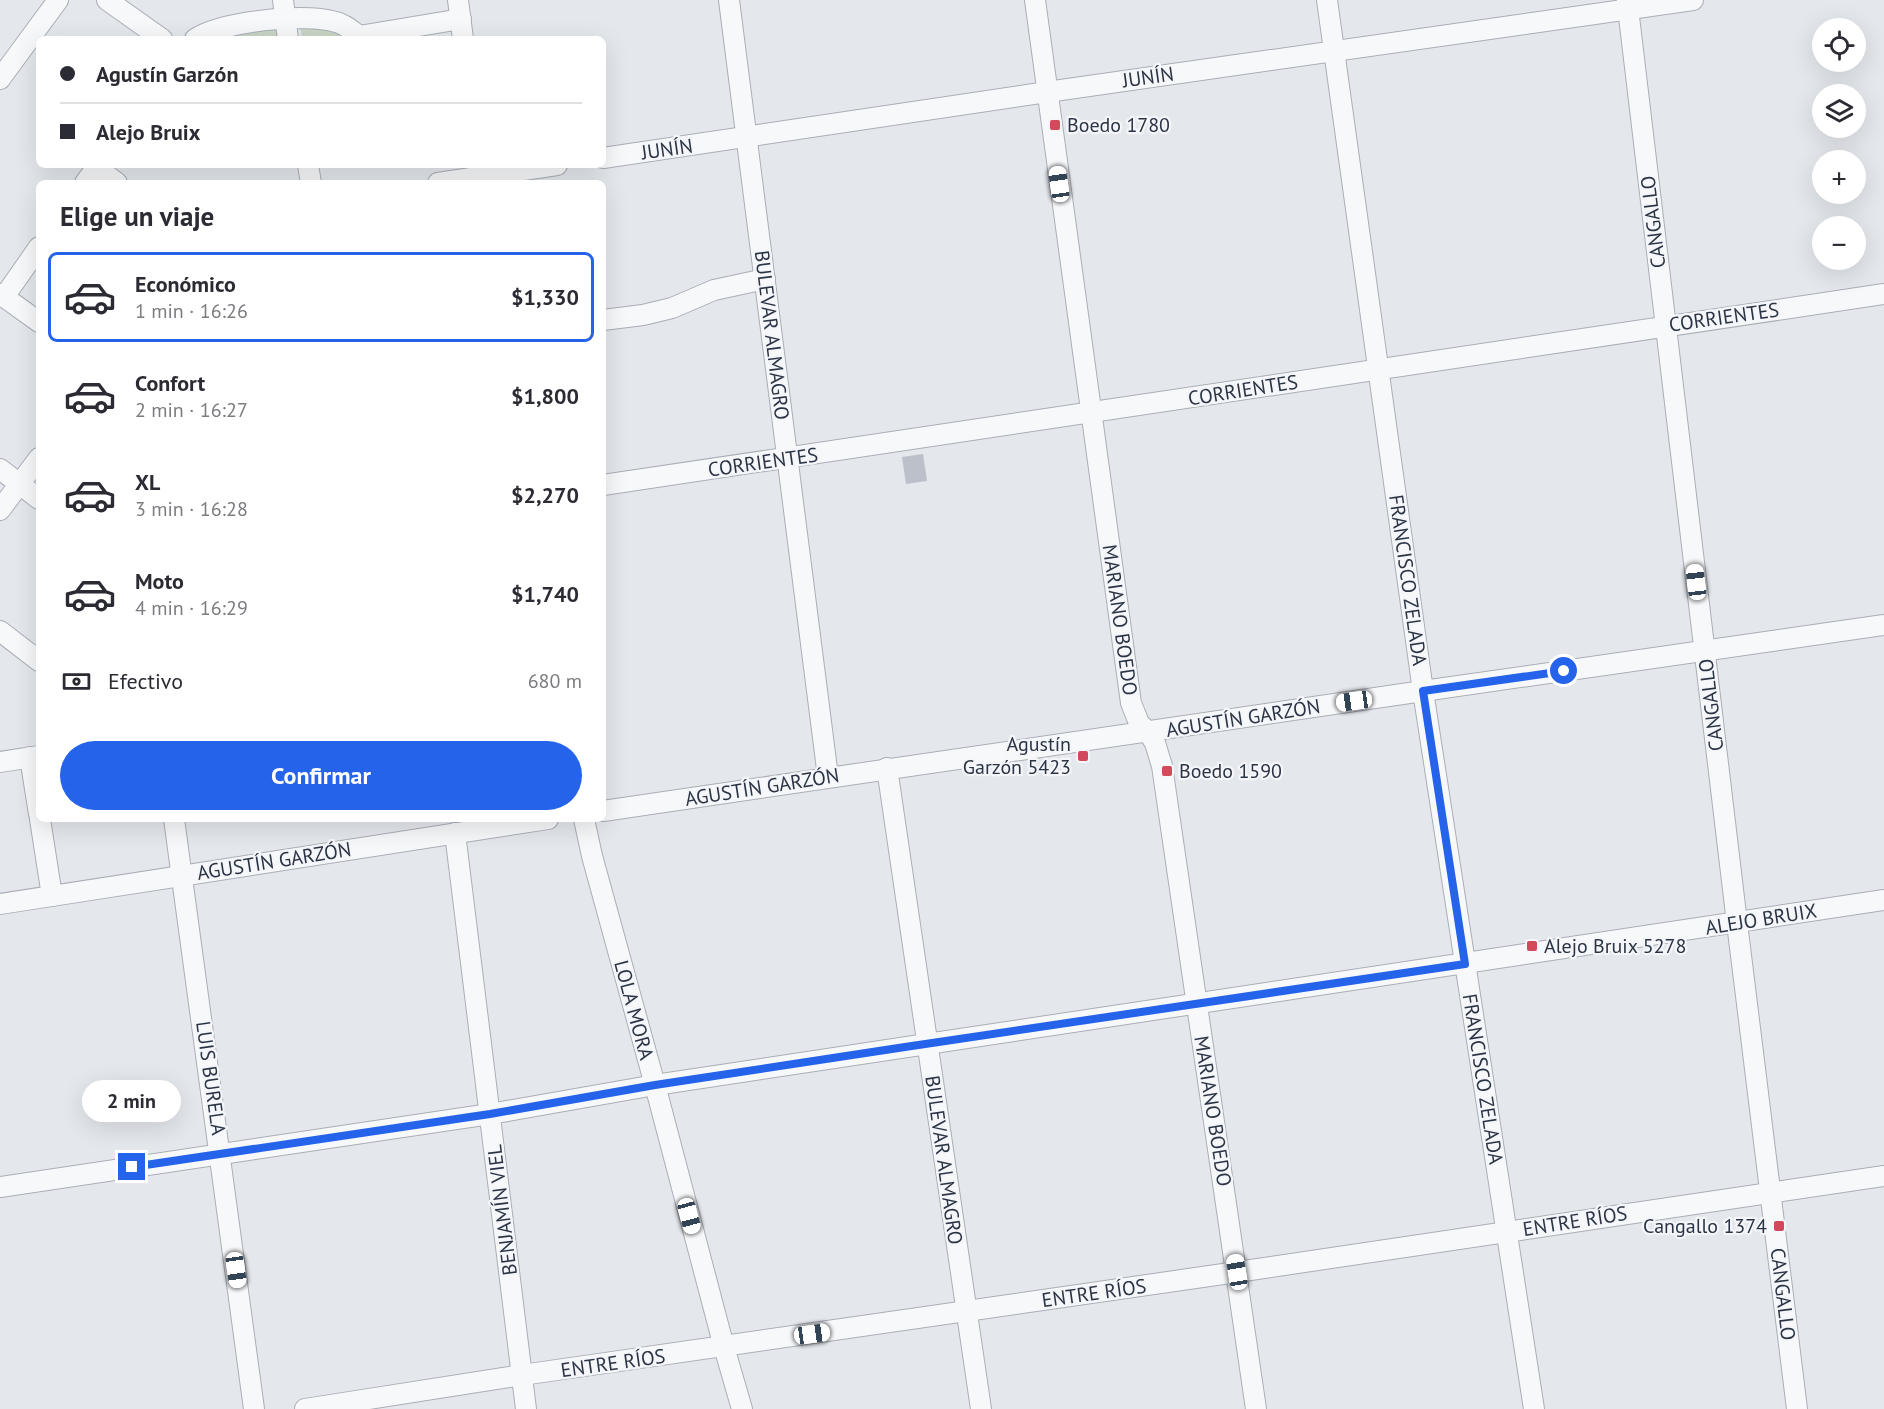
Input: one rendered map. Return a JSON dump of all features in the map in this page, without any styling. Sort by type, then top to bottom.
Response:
[{"type":"street","points":[[0,79],[58,0]]},
{"type":"street","points":[[107,0],[158,36]]},
{"type":"street","name":"BULEVAR ALMAGRO","points":[[729,0],[828,777]]},
{"type":"street","name":"MARIANO BOEDO","points":[[1035,0],[1131,703],[1139,723],[1155,743],[1162,766],[1256,1409]]},
{"type":"street","name":"FRANCISCO ZELADA","points":[[1327,0],[1423,691],[1534,1409]]},
{"type":"street","name":"JUNÍN","points":[[606,158],[1627,5],[1693,0]]},
{"type":"street","name":"CANGALLO","points":[[1627,5],[1797,1409]]},
{"type":"street","points":[[365,36],[459,9],[464,36]]},
{"type":"street","points":[[200,36],[218,29],[268,19],[285,10],[346,25],[356,36]]},
{"type":"street","points":[[285,10],[288,36]]},
{"type":"street","points":[[454,180],[534,168]]},
{"type":"street","points":[[93,172],[110,180]]},
{"type":"street","points":[[36,251],[2,295],[36,320]]},
{"type":"street","points":[[606,320],[643,315],[672,308],[714,290],[765,279]]},
{"type":"street","name":"CORRIENTES","points":[[606,485],[1884,294]]},
{"type":"street","points":[[0,510],[36,462]]},
{"type":"street","points":[[0,469],[36,498]]},
{"type":"street","name":"AGUSTÍN GARZÓN","points":[[606,811],[1884,625]]},
{"type":"street","points":[[0,631],[36,659]]},
{"type":"street","points":[[0,762],[34,757],[36,780]]},
{"type":"street","name":"BULEVAR ALMAGRO","points":[[887,768],[981,1409]]},
{"type":"street","points":[[40,822],[52,896]]},
{"type":"street","name":"LUIS BURELA","points":[[174,822],[254,1409]]},
{"type":"street","name":"AGUSTÍN GARZÓN","points":[[0,904],[528,822]]},
{"type":"street","name":"LOLA MORA","points":[[585,822],[742,1409]]},
{"type":"street","name":"BENJAMÍN VIEL","points":[[455,833],[526,1409]]},
{"type":"street","name":"ALEJO BRUIX","points":[[0,1187],[490,1114],[655,1085],[1884,900]]},
{"type":"street","name":"ENTRE RÍOS","points":[[305,1409],[1884,1176]]},
{"type":"green space","points":[[300,24],[343,32],[345,36],[302,36]]},
{"type":"green space","points":[[277,26],[280,36],[229,36]]},
{"type":"building","points":[[923,454],[927,481],[906,484],[902,457]]},
{"type":"place","name":"Boedo 1780","points":[[1055,125]]},
{"type":"place","name":"Agustín Garzón 5423","points":[[1083,756]]},
{"type":"place","name":"Boedo 1590","points":[[1167,771]]},
{"type":"place","name":"Alejo Bruix 5278","points":[[1532,946]]},
{"type":"place","name":"Cangallo 1374","points":[[1779,1226]]},
{"type":"route","points":[[132,1167],[490,1114],[655,1085],[1465,964],[1423,691],[1564,671]]}]
